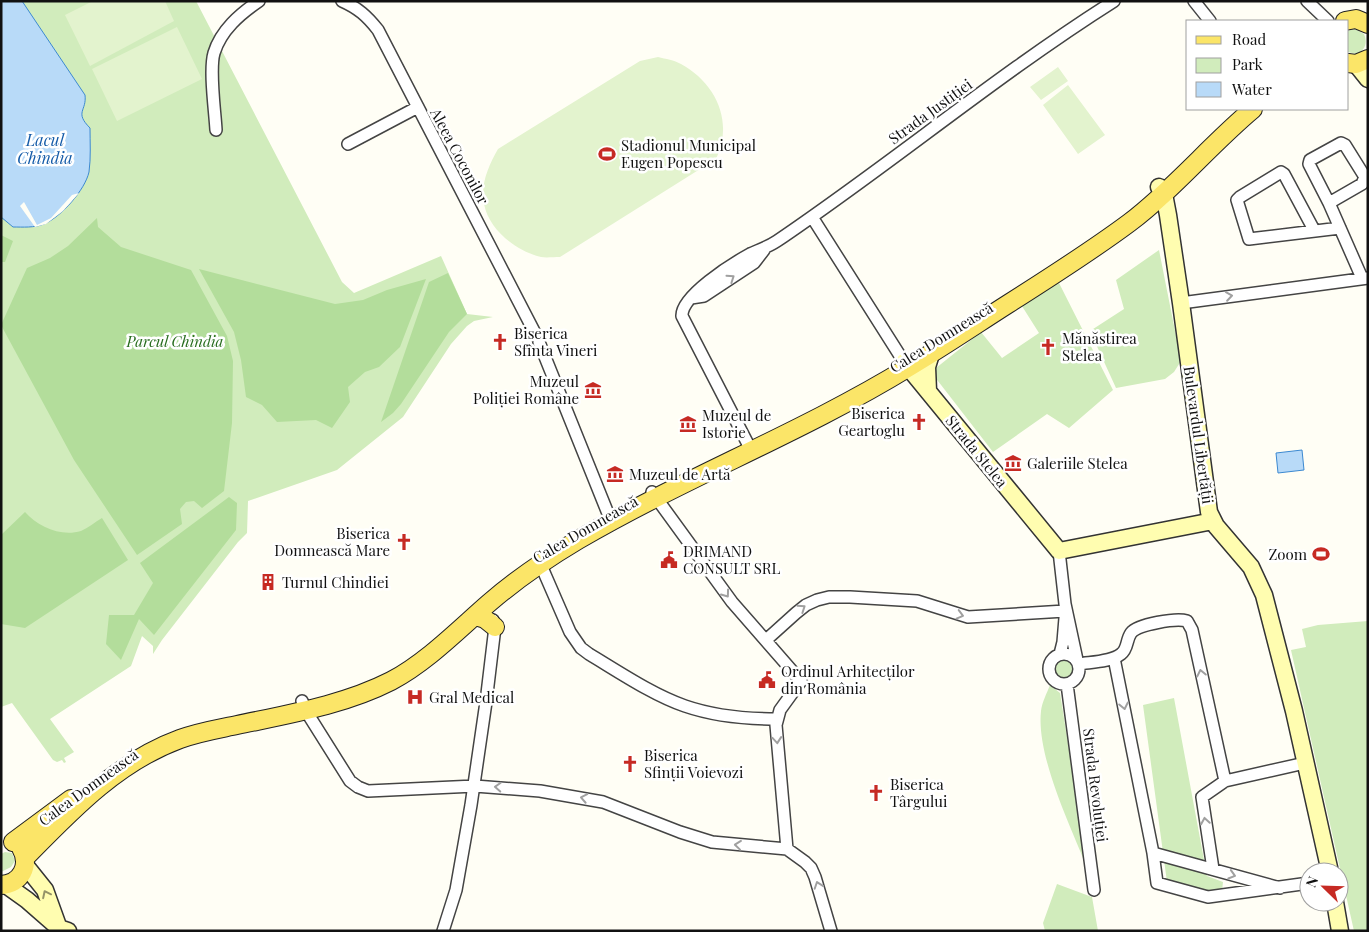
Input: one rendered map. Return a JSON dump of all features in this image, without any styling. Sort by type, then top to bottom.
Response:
[{"type":"main road","name":"Calea Domnească","points":[[25,861],[22,850],[7,840],[120,760],[160,738],[195,725],[333,702],[379,686],[399,676],[430,654],[537,555],[749,446],[806,414],[931,354],[1130,222],[1207,138],[1239,110]]},
{"type":"main road","name":"Calea Domnească","points":[[906,365],[1074,252],[1161,190],[1252,110]]},
{"type":"main road","name":"Calea Domnească","points":[[4,885],[18,879],[25,861],[67,815],[99,786],[138,759],[182,738],[304,706],[391,672],[540,563],[609,517]]},
{"type":"main road","points":[[481,607],[482,617],[495,627]]},
{"type":"street","points":[[216,130],[212,65],[214,53],[218,42],[230,26],[259,1]]},
{"type":"street","name":"Aleea Coconilor","points":[[342,1],[360,10],[373,24],[418,107],[538,340],[609,517]]},
{"type":"street","points":[[1194,1],[1209,20]]},
{"type":"street","points":[[1307,1],[1327,20]]},
{"type":"street","name":"Strada Justiției","points":[[749,446],[682,316],[683,307],[699,288],[750,254],[765,248],[812,217],[997,81],[1110,2]]},
{"type":"street","points":[[1357,62],[1368,79]]},
{"type":"street","points":[[348,144],[418,107]]},
{"type":"street","points":[[1181,303],[1365,278],[1309,164],[1310,160],[1341,143],[1345,145],[1365,177],[1362,184],[1329,203]]},
{"type":"street","points":[[1314,230],[1284,174],[1281,172],[1237,200],[1249,239],[1340,228]]},
{"type":"street","name":"Bulevardul Libertății","points":[[1161,190],[1181,303],[1207,504],[1213,522],[1251,567],[1260,584],[1292,702],[1328,862]]},
{"type":"street","name":"Strada Stelea","points":[[812,217],[906,365],[1059,551]]},
{"type":"street","points":[[928,392],[927,367],[931,354]]},
{"type":"street","points":[[654,494],[732,602],[801,681],[785,702],[776,725],[787,849]]},
{"type":"street","points":[[1065,607],[1063,642],[1060,654],[1051,662],[1049,673],[1056,682],[1061,684],[1067,684],[1075,680],[1078,665],[1065,607],[1059,551],[1213,522]]},
{"type":"street","points":[[540,563],[570,632],[581,648],[589,654],[683,706],[715,714],[777,719]]},
{"type":"street","points":[[766,640],[806,605],[829,597],[917,601],[968,617],[1065,607]]},
{"type":"street","points":[[1078,665],[1114,661],[1125,650],[1129,637],[1137,628],[1180,619],[1187,621],[1192,630],[1224,780]]},
{"type":"street","points":[[443,931],[456,890],[475,786],[495,627]]},
{"type":"street","points":[[1060,654],[1069,654],[1078,665]]},
{"type":"street","points":[[1114,661],[1153,853],[1157,883],[1208,898],[1299,885]]},
{"type":"street","name":"Strada Revoluției","points":[[1067,684],[1094,890]]},
{"type":"street","points":[[317,727],[322,715],[333,702]]},
{"type":"street","points":[[304,706],[350,781],[358,787],[368,790],[475,786],[540,790],[613,805],[697,838],[727,844],[787,849],[811,868],[818,884],[831,931]]},
{"type":"street","points":[[1213,869],[1202,798],[1224,780],[1305,763]]},
{"type":"street","points":[[1153,853],[1280,888]]},
{"type":"street","points":[[25,861],[45,890],[62,930]]},
{"type":"street","points":[[4,885],[27,900],[62,930]]},
{"type":"street","points":[[1337,912],[1340,931]]},
{"type":"green space","name":"Parcul Chindia","points":[[1,1],[196,1],[342,282],[354,293],[441,256],[467,314],[493,317],[474,321],[467,326],[451,344],[403,417],[337,470],[248,501],[247,533],[238,542],[153,654],[153,646],[142,636],[131,666],[50,719],[74,752],[64,758],[66,762],[64,763],[62,760],[57,762],[53,760],[12,703],[1,707]]},
{"type":"green space","points":[[93,1],[165,1],[174,21],[90,66],[65,15]]},
{"type":"green space","points":[[177,27],[202,79],[117,121],[92,69]]},
{"type":"green space","points":[[1353,29],[1364,34],[1365,46],[1359,53],[1349,52],[1349,31]]},
{"type":"green space","name":"Stadionul Municipal Eugen Popescu","points":[[658,57],[678,63],[693,72],[712,93],[722,118],[723,131],[716,159],[560,257],[543,257],[532,254],[522,250],[505,238],[498,231],[487,213],[483,197],[486,175],[498,149],[640,61]]},
{"type":"green space","points":[[1058,67],[1068,81],[1041,100],[1030,87]]},
{"type":"green space","points":[[1068,85],[1105,135],[1078,154],[1043,105]]},
{"type":"green space","points":[[97,218],[98,227],[121,247],[191,270],[227,336],[233,361],[232,423],[224,491],[202,508],[194,501],[186,502],[180,509],[182,524],[137,555],[74,460],[1,325],[27,268],[50,258],[68,246]]},
{"type":"green space","points":[[1,235],[13,241],[5,262],[1,262]]},
{"type":"green space","points":[[1159,250],[1181,361],[1174,372],[1165,379],[1116,388],[1090,331],[1124,309],[1116,280]]},
{"type":"green space","points":[[199,269],[335,304],[363,300],[387,290],[426,279],[400,347],[379,367],[365,372],[348,387],[350,402],[332,428],[316,420],[277,422],[262,405],[246,397],[241,360],[234,332]]},
{"type":"green space","points":[[448,273],[467,314],[449,332],[401,404],[381,422],[429,282]]},
{"type":"green space","points":[[1058,281],[1113,390],[1069,428],[1047,414],[993,452],[931,372],[981,332],[1002,358],[1039,333],[1020,303]]},
{"type":"green space","points":[[229,497],[237,503],[236,530],[154,635],[139,619],[121,660],[106,644],[109,615],[134,615],[153,583],[140,563]]},
{"type":"green space","points":[[25,512],[43,526],[66,533],[81,531],[102,518],[128,560],[25,628],[1,624],[1,535]]},
{"type":"green space","points":[[1368,621],[1368,931],[1354,931],[1349,909],[1349,862],[1339,862],[1291,650],[1306,647],[1302,629],[1318,625]]},
{"type":"green space","points":[[1064,658],[1072,661],[1075,669],[1072,677],[1064,680],[1056,677],[1053,669],[1056,661]]},
{"type":"green space","points":[[1050,685],[1060,693],[1088,870],[1056,791],[1044,749],[1041,711]]},
{"type":"green space","points":[[1174,698],[1207,876],[1223,882],[1222,891],[1210,893],[1167,882],[1143,705]]},
{"type":"green space","points":[[5,852],[12,853],[15,861],[11,867],[1,872],[1,854]]},
{"type":"green space","points":[[1057,884],[1092,897],[1098,931],[1045,931],[1043,923]]},
{"type":"water","name":"Lacul Chindia","points":[[1,1],[22,1],[85,95],[82,115],[85,123],[90,128],[90,161],[87,179],[83,187],[65,209],[51,220],[36,226],[13,227],[1,217]]},
{"type":"water","points":[[1302,450],[1304,470],[1278,473],[1276,453]]},
{"type":"pier","points":[[79,193],[63,211],[46,224],[35,227],[20,206],[24,202],[37,225],[51,218],[72,195]]},
{"type":"place","name":"Stadionul Municipal Eugen Popescu","points":[[607,154]]},
{"type":"place","name":"Biserica Sfînta Vineri","points":[[500,342]]},
{"type":"place","name":"Mănăstirea Stelea","points":[[1048,347]]},
{"type":"place","name":"Muzeul Poliției Române","points":[[593,390]]},
{"type":"place","name":"Biserica Geartoglu","points":[[919,422]]},
{"type":"place","name":"Muzeul de Istorie","points":[[688,424]]},
{"type":"place","name":"Galeriile Stelea","points":[[1013,463]]},
{"type":"place","name":"Muzeul de Artă","points":[[615,474]]},
{"type":"place","name":"Biserica Domnească Mare","points":[[404,542]]},
{"type":"place","name":"Zoom","points":[[1321,554]]},
{"type":"place","name":"DRIMAND CONSULT SRL","points":[[669,560]]},
{"type":"place","name":"Turnul Chindiei","points":[[268,582]]},
{"type":"place","name":"Ordinul Arhitecților din România","points":[[767,680]]},
{"type":"place","name":"Gral Medical","points":[[415,697]]},
{"type":"place","name":"Biserica Sfinții Voievozi","points":[[630,764]]},
{"type":"place","name":"Biserica Târgului","points":[[876,793]]}]
